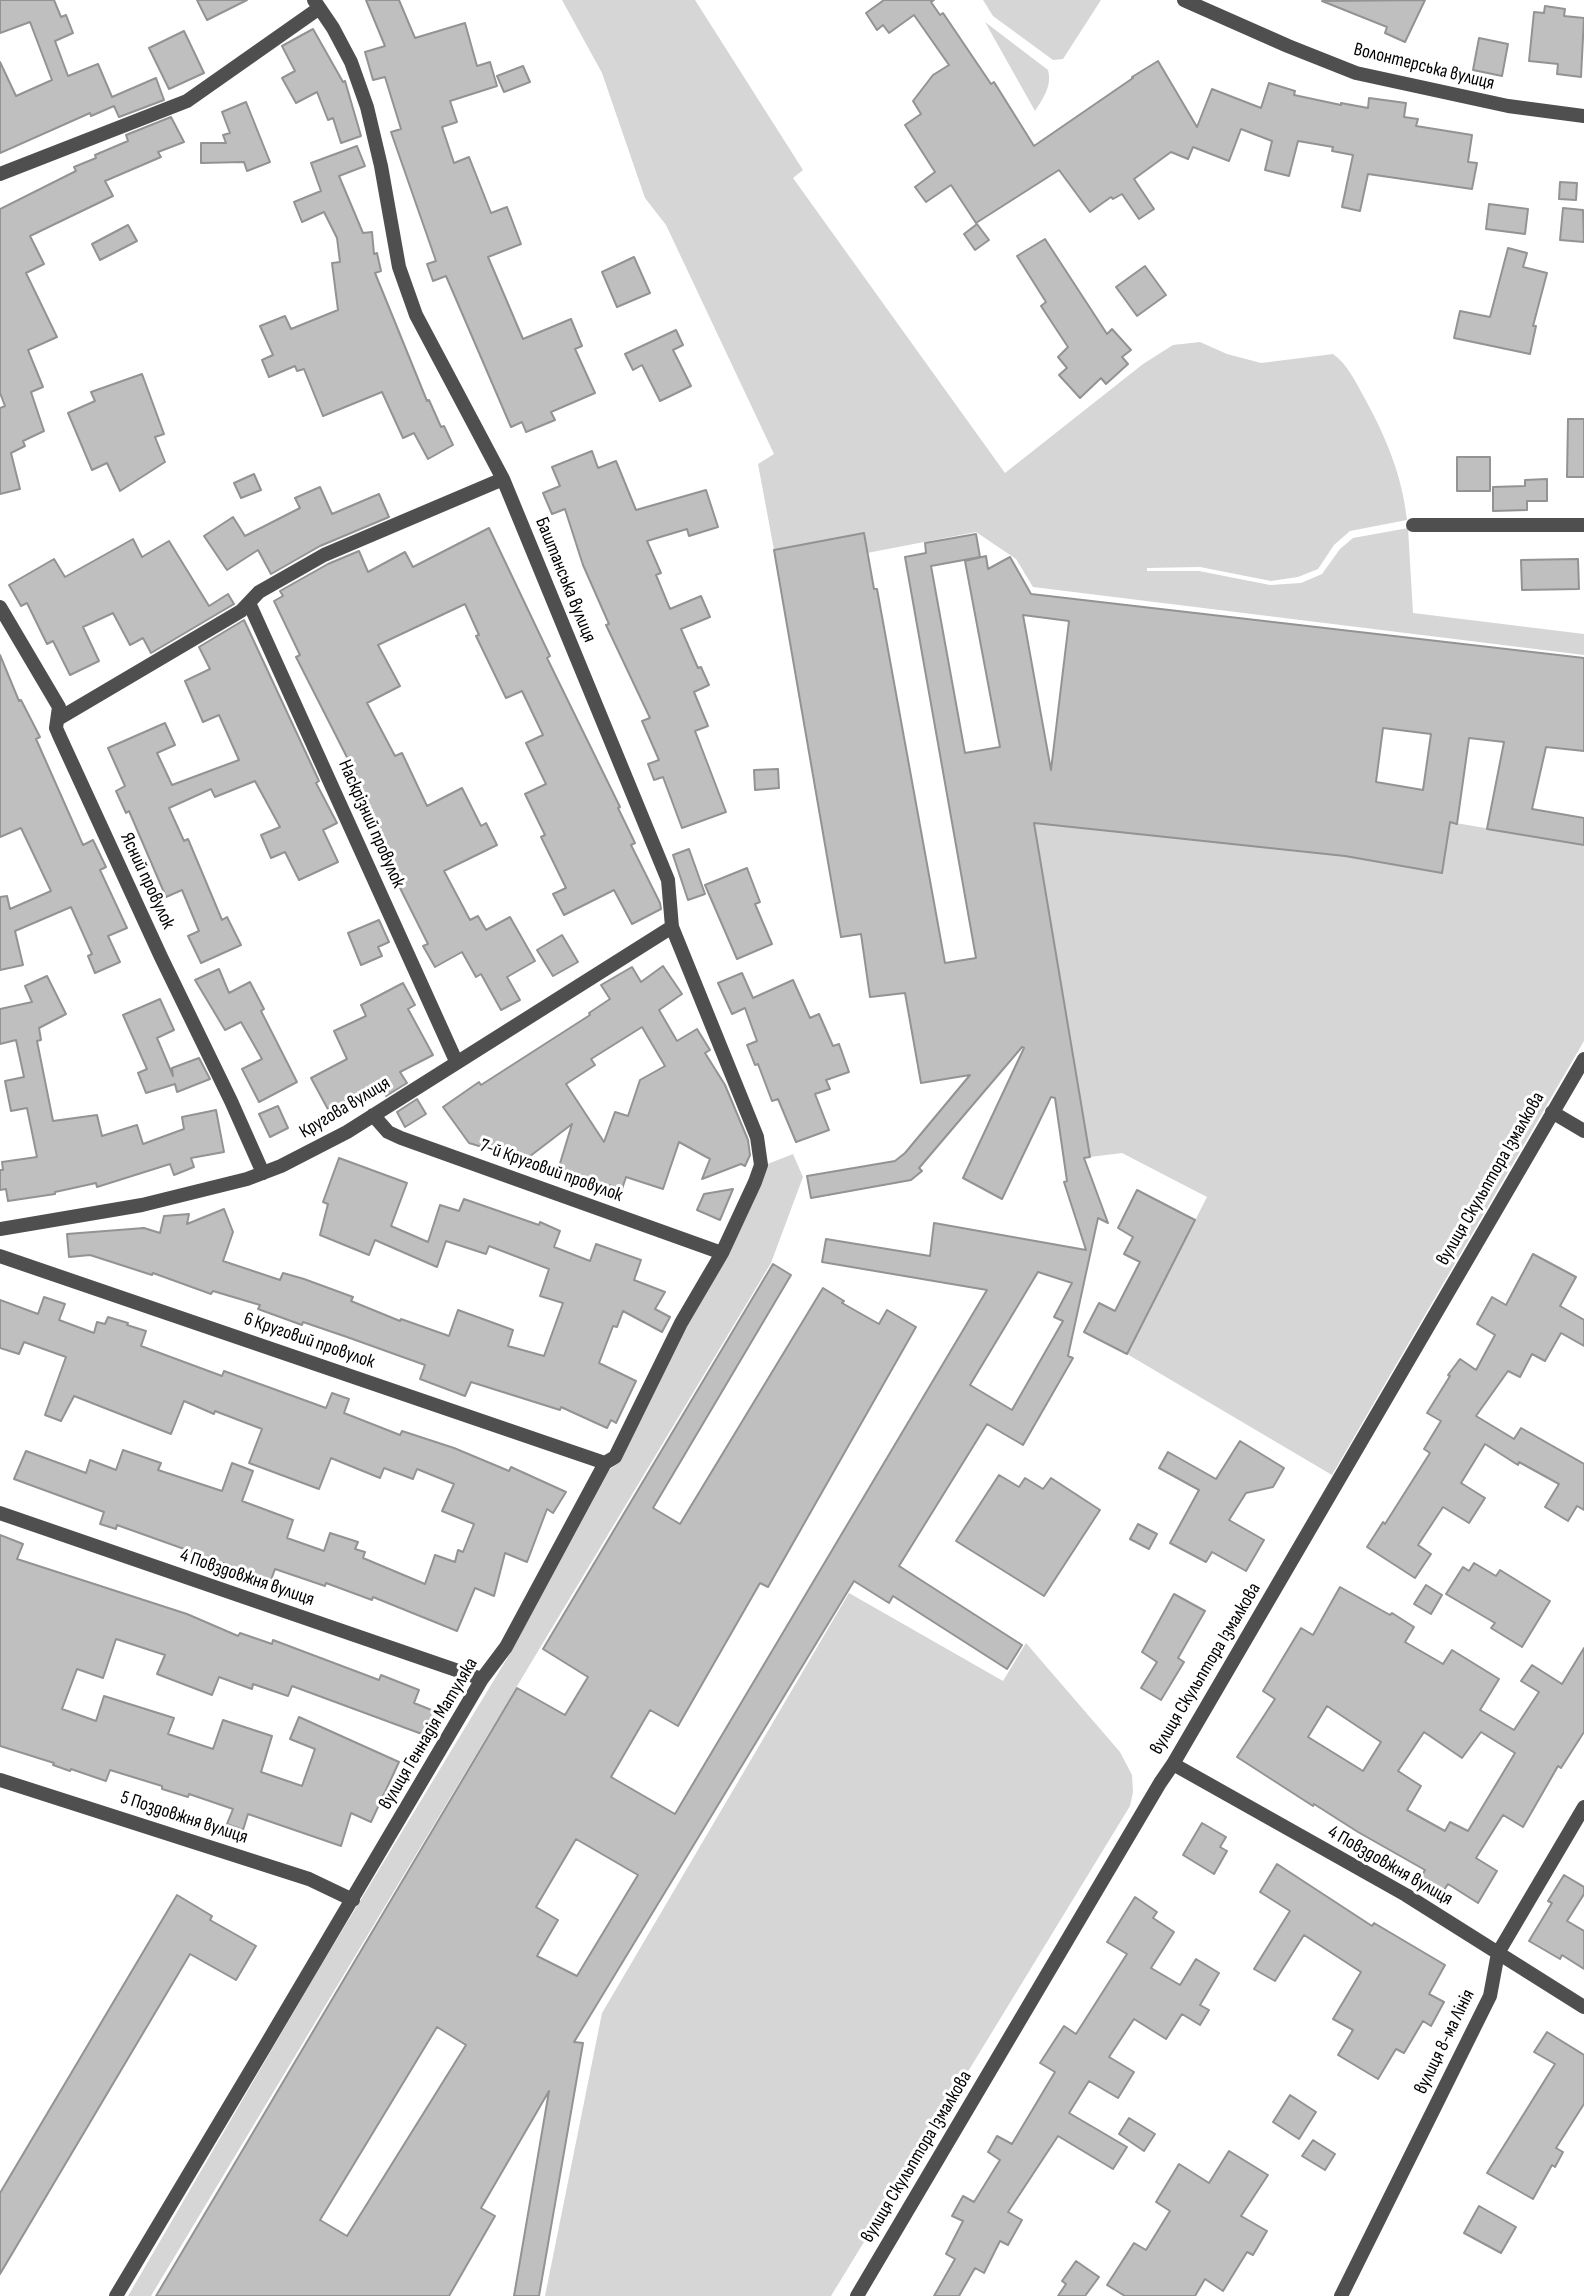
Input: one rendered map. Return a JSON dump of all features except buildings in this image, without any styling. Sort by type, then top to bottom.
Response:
[{"type":"street","name":"Волонтерська вулиця","points":[[1184,0],[1287,46],[1356,72],[1508,106],[1584,116]]},
{"type":"street","points":[[0,174],[187,101],[316,5]]},
{"type":"street","name":"Баштанська вулиця","points":[[316,5],[333,27],[351,62],[367,107],[381,166],[399,267],[416,315],[503,479],[668,880],[672,927],[757,1137],[761,1165],[755,1182]]},
{"type":"street","points":[[58,719],[242,611],[259,592],[324,555],[503,479]]},
{"type":"street","points":[[1413,525],[1584,524]]},
{"type":"street","name":"Наскрізний провулок","points":[[249,603],[456,1061]]},
{"type":"street","name":"Ясний провулок","points":[[0,607],[59,707],[59,735],[263,1173]]},
{"type":"street","name":"Кругова вулиця","points":[[0,1229],[142,1205],[263,1173],[347,1132],[672,927]]},
{"type":"street","name":"вулиця Скульптора Ізмалкова","points":[[858,2296],[1173,1764],[1584,1059]]},
{"type":"street","points":[[1552,1112],[1584,1131]]},
{"type":"street","name":"7-й Круговий провулок","points":[[373,1115],[388,1132],[401,1138],[722,1254]]},
{"type":"street","name":"вулиця Геннадія Матуляка","points":[[116,2296],[482,1679],[506,1647],[605,1463],[615,1457],[681,1323],[722,1254],[755,1182]]},
{"type":"street","name":"6 Круговий провулок","points":[[0,1256],[605,1463]]},
{"type":"street","name":"4 Повздовжня вулиця","points":[[0,1513],[482,1679]]},
{"type":"street","name":"4 Повздовжня вулиця","points":[[1173,1764],[1405,1895],[1584,2007]]},
{"type":"street","name":"5 Поздовжня вулиця","points":[[0,1780],[309,1879],[353,1900]]},
{"type":"street","name":"вулиця 8-ма Лінія","points":[[1341,2296],[1490,1996],[1498,1953],[1584,1807]]},
{"type":"shaded area","points":[[562,0],[695,0],[803,170],[793,178],[1005,473],[1143,364],[1173,345],[1200,342],[1227,354],[1261,363],[1333,354],[1338,358],[1354,379],[1386,442],[1397,472],[1407,520],[1350,531],[1334,545],[1318,569],[1298,577],[1271,581],[1200,567],[1147,568],[1147,571],[1199,571],[1270,585],[1301,583],[1322,574],[1340,549],[1353,538],[1408,528],[1413,613],[1584,634],[1584,655],[1033,587],[1016,559],[976,532],[867,553],[863,534],[774,550],[758,464],[774,454],[666,225],[645,198],[602,73]]},
{"type":"shaded area","points":[[983,0],[1101,0],[1063,59],[1053,60],[993,16]]},
{"type":"shaded area","points":[[985,22],[1048,70],[1048,86],[1035,111]]},
{"type":"shaded area","points":[[1450,822],[1584,845],[1584,1041],[1332,1475],[1127,1354],[1207,1197],[1122,1153],[1090,1157],[1034,823],[1345,856],[1441,873]]},
{"type":"shaded area","points":[[793,1154],[803,1177],[771,1263],[151,2296],[128,2296],[320,1967],[511,1652],[610,1469],[620,1462],[686,1327],[751,1208],[765,1165]]},
{"type":"shaded area","points":[[849,1593],[1003,1681],[1026,1643],[1120,1752],[1132,1775],[1130,1806],[831,2296],[545,2296],[602,2013]]}]
